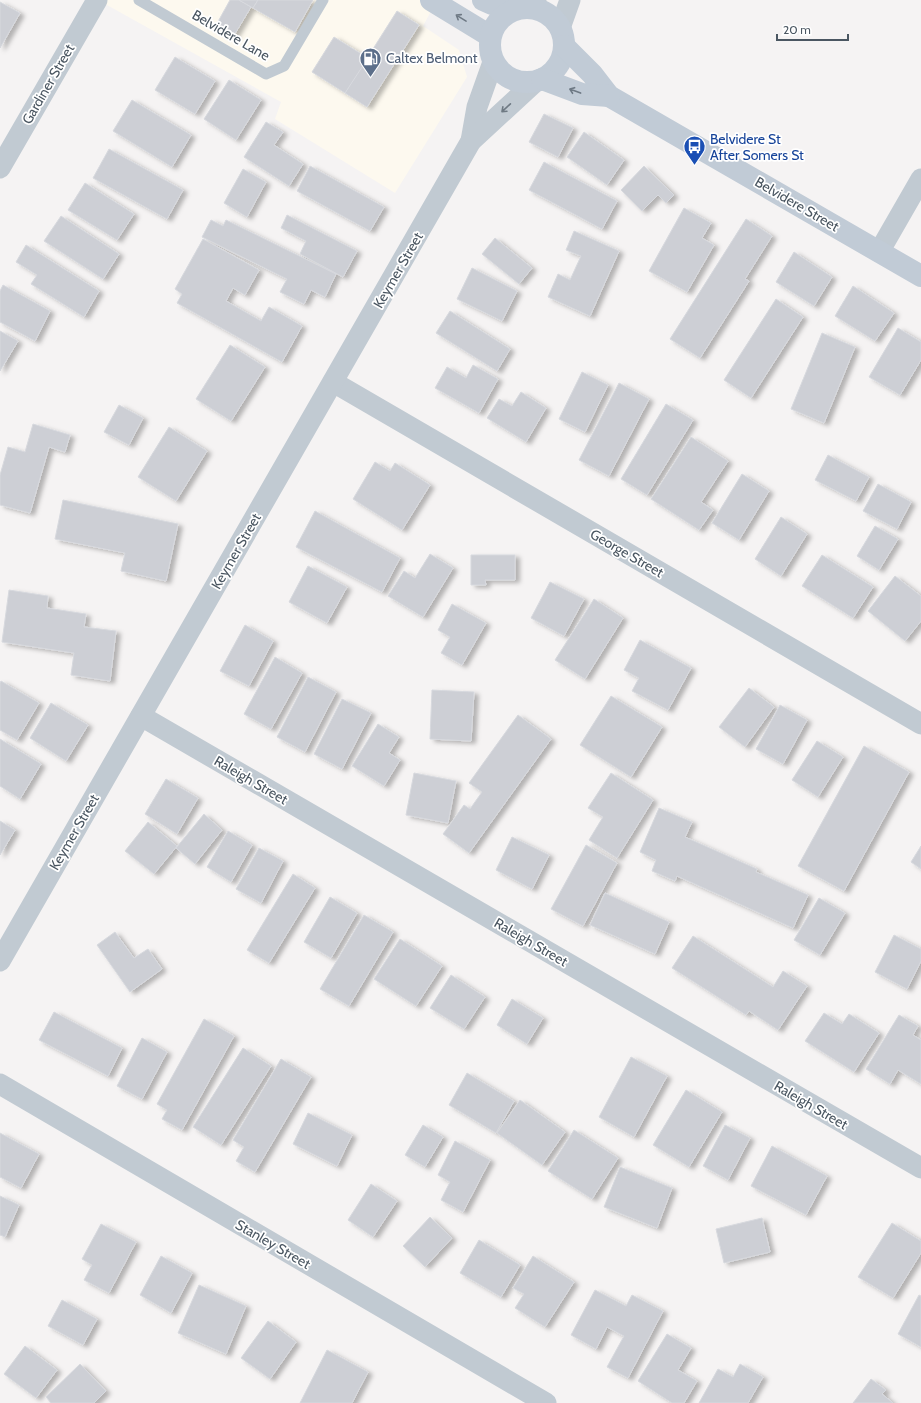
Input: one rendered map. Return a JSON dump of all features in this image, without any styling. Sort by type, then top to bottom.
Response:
[{"type":"street","name":"Gardiner Street","points":[[0,168],[97,0]]},
{"type":"street","points":[[431,0],[490,36]]},
{"type":"street","points":[[483,0],[492,4],[529,5],[542,11],[552,18],[562,37]]},
{"type":"street","points":[[529,5],[510,11],[501,18],[494,26],[490,36],[490,49],[493,62],[506,77],[525,83],[539,81],[551,74],[558,66],[562,56],[562,37],[570,0]]},
{"type":"street","name":"Belvidere Street","points":[[562,37],[609,96],[921,276]]},
{"type":"street","name":"Keymer Street","points":[[471,141],[476,107],[493,62]]},
{"type":"street","name":"Belvidere Street","points":[[539,81],[582,94],[609,96]]},
{"type":"street","name":"Keymer Street","points":[[0,961],[471,141],[539,81]]},
{"type":"street","points":[[880,252],[921,178]]},
{"type":"street","name":"George Street","points":[[333,382],[921,724]]},
{"type":"street","name":"Raleigh Street","points":[[141,716],[921,1168]]},
{"type":"street","name":"Stanley Street","points":[[0,1084],[546,1403]]},
{"type":"lane","name":"Belvidere Lane","points":[[139,0],[266,74],[284,66],[323,0]]},
{"type":"shaded area","points":[[98,0],[437,0],[423,26],[459,50],[467,77],[395,193],[275,119],[281,102]]},
{"type":"building","points":[[230,0],[239,0],[251,7],[233,37],[215,27]]},
{"type":"building","points":[[239,0],[258,0],[253,8]]},
{"type":"building","points":[[258,0],[313,0],[295,32],[253,8]]},
{"type":"building","points":[[0,2],[20,13],[0,48]]},
{"type":"building","points":[[397,11],[419,25],[367,107],[345,93]]},
{"type":"building","points":[[334,37],[368,58],[345,93],[312,72]]},
{"type":"building","points":[[175,57],[215,81],[195,114],[155,90]]},
{"type":"building","points":[[229,80],[261,100],[236,140],[204,119]]},
{"type":"building","points":[[132,100],[191,135],[172,167],[113,131]]},
{"type":"building","points":[[544,114],[573,128],[558,157],[529,142]]},
{"type":"building","points":[[266,122],[283,132],[274,145],[303,164],[289,186],[244,157]]},
{"type":"building","points":[[584,132],[624,160],[607,185],[567,157]]},
{"type":"building","points":[[109,149],[183,190],[167,219],[93,178]]},
{"type":"building","points":[[544,162],[617,201],[602,229],[529,190]]},
{"type":"building","points":[[310,166],[384,207],[370,231],[297,191]]},
{"type":"building","points":[[644,166],[674,195],[666,203],[658,195],[642,211],[621,190]]},
{"type":"building","points":[[243,169],[266,182],[247,217],[224,203]]},
{"type":"building","points":[[85,183],[134,214],[117,240],[68,210]]},
{"type":"building","points":[[684,208],[711,223],[702,238],[714,245],[687,292],[649,271]]},
{"type":"building","points":[[287,215],[357,251],[343,277],[300,254],[306,241],[281,228]]},
{"type":"building","points":[[61,216],[119,254],[103,279],[44,241]]},
{"type":"building","points":[[746,219],[772,236],[745,279],[749,281],[700,358],[670,339]]},
{"type":"building","points":[[211,220],[223,226],[226,220],[336,274],[325,297],[311,290],[304,304],[280,292],[287,279],[202,237]]},
{"type":"building","points":[[574,231],[619,251],[590,316],[548,297],[558,274],[570,280],[581,256],[566,250]]},
{"type":"building","points":[[495,238],[532,268],[519,284],[482,254]]},
{"type":"building","points":[[203,239],[259,270],[245,295],[233,288],[226,301],[261,321],[269,307],[302,326],[282,362],[177,303],[182,294],[175,289]]},
{"type":"building","points":[[26,245],[99,291],[84,317],[31,284],[37,275],[16,262]]},
{"type":"building","points":[[794,252],[832,277],[814,306],[776,282]]},
{"type":"building","points":[[472,268],[517,291],[502,321],[457,299]]},
{"type":"building","points":[[3,285],[50,311],[35,341],[0,322],[0,291]]},
{"type":"building","points":[[853,286],[894,313],[875,341],[835,316]]},
{"type":"building","points":[[776,299],[803,317],[751,398],[724,380]]},
{"type":"building","points":[[450,311],[510,349],[497,371],[436,333]]},
{"type":"building","points":[[898,328],[921,342],[921,360],[900,395],[869,377]]},
{"type":"building","points":[[0,331],[18,341],[0,371]]},
{"type":"building","points":[[822,333],[855,347],[824,423],[791,409]]},
{"type":"building","points":[[230,345],[265,367],[231,421],[196,399]]},
{"type":"building","points":[[473,365],[498,379],[479,413],[435,388],[447,367],[466,378]]},
{"type":"building","points":[[582,372],[608,385],[585,432],[559,419]]},
{"type":"building","points":[[619,383],[649,399],[609,476],[579,460]]},
{"type":"building","points":[[521,392],[546,408],[526,442],[487,418],[499,399],[512,406]]},
{"type":"building","points":[[666,404],[693,420],[647,495],[621,479]]},
{"type":"building","points":[[119,405],[143,418],[129,445],[104,432]]},
{"type":"building","points":[[33,424],[70,435],[65,452],[49,447],[30,513],[0,505],[0,475],[8,447],[25,452]]},
{"type":"building","points":[[169,427],[207,451],[176,501],[138,477]]},
{"type":"building","points":[[691,437],[728,461],[701,502],[713,510],[699,530],[651,499]]},
{"type":"building","points":[[828,455],[869,477],[856,501],[815,480]]},
{"type":"building","points":[[375,462],[390,471],[395,463],[430,485],[402,530],[353,499]]},
{"type":"building","points":[[742,474],[769,491],[739,540],[712,523]]},
{"type":"building","points":[[878,484],[911,502],[897,529],[863,511]]},
{"type":"building","points":[[63,500],[178,524],[166,581],[121,571],[125,553],[55,539]]},
{"type":"building","points":[[315,511],[400,558],[382,592],[296,547]]},
{"type":"building","points":[[781,517],[807,534],[781,576],[755,559]]},
{"type":"building","points":[[875,526],[898,539],[879,570],[857,556]]},
{"type":"building","points":[[430,554],[453,568],[423,617],[388,596],[404,571],[415,578]]},
{"type":"building","points":[[471,555],[515,555],[515,580],[485,580],[486,585],[471,585]]},
{"type":"building","points":[[822,555],[873,587],[853,618],[802,586]]},
{"type":"building","points":[[308,566],[347,587],[327,623],[289,602]]},
{"type":"building","points":[[895,576],[921,596],[921,621],[905,641],[868,611]]},
{"type":"building","points":[[550,582],[584,599],[564,636],[531,618]]},
{"type":"building","points":[[9,590],[48,596],[47,608],[86,614],[84,627],[116,631],[110,681],[71,675],[74,653],[2,642]]},
{"type":"building","points":[[594,599],[623,618],[585,679],[555,660]]},
{"type":"building","points":[[452,604],[486,623],[462,665],[441,653],[450,637],[438,630]]},
{"type":"building","points":[[245,625],[273,641],[249,686],[220,671]]},
{"type":"building","points":[[640,640],[691,668],[668,710],[632,691],[639,678],[624,670]]},
{"type":"building","points":[[275,657],[302,673],[271,729],[244,714]]},
{"type":"building","points":[[308,677],[336,692],[305,752],[277,737]]},
{"type":"building","points":[[1,681],[39,703],[17,740],[0,730]]},
{"type":"building","points":[[749,688],[774,707],[745,747],[719,727]]},
{"type":"building","points":[[432,690],[474,692],[471,741],[430,739]]},
{"type":"building","points":[[611,696],[662,727],[631,777],[580,745]]},
{"type":"building","points":[[342,699],[371,713],[342,769],[314,754]]},
{"type":"building","points":[[51,703],[88,725],[66,761],[30,738]]},
{"type":"building","points":[[780,705],[807,720],[783,764],[756,749]]},
{"type":"building","points":[[518,715],[551,739],[469,853],[443,834],[464,805],[470,809],[482,792],[469,783]]},
{"type":"building","points":[[378,724],[399,737],[389,753],[400,760],[384,786],[352,766]]},
{"type":"building","points":[[0,739],[41,764],[20,799],[0,786]]},
{"type":"building","points":[[817,741],[843,757],[818,797],[792,780]]},
{"type":"building","points":[[864,746],[909,772],[844,891],[798,866]]},
{"type":"building","points":[[414,773],[456,781],[448,823],[406,815]]},
{"type":"building","points":[[611,773],[653,800],[617,858],[589,840],[603,817],[588,808]]},
{"type":"building","points":[[166,779],[198,798],[177,834],[145,814]]},
{"type":"building","points":[[659,808],[692,822],[685,837],[757,869],[756,872],[808,895],[793,928],[677,876],[675,881],[652,871],[656,860],[640,852]]},
{"type":"building","points":[[204,814],[222,830],[195,864],[176,848]]},
{"type":"building","points":[[0,821],[15,830],[0,855]]},
{"type":"building","points":[[148,822],[177,846],[154,874],[125,851]]},
{"type":"building","points":[[228,831],[252,845],[231,882],[207,867]]},
{"type":"building","points":[[512,837],[549,855],[532,889],[496,870]]},
{"type":"building","points":[[586,845],[617,863],[583,926],[551,909]]},
{"type":"building","points":[[921,846],[921,869],[911,862]]},
{"type":"building","points":[[259,848],[283,861],[261,903],[236,889]]},
{"type":"building","points":[[293,874],[315,888],[269,963],[247,950]]},
{"type":"building","points":[[605,893],[669,922],[655,954],[590,925]]},
{"type":"building","points":[[330,897],[357,913],[331,958],[304,942]]},
{"type":"building","points":[[819,898],[845,913],[820,955],[794,940]]},
{"type":"building","points":[[364,915],[393,932],[349,1006],[320,989]]},
{"type":"building","points":[[115,932],[134,958],[148,949],[162,969],[130,992],[97,945]]},
{"type":"building","points":[[894,935],[921,949],[921,961],[907,989],[875,972]]},
{"type":"building","points":[[693,936],[773,987],[783,971],[807,986],[778,1030],[749,1011],[746,1015],[672,968]]},
{"type":"building","points":[[400,939],[442,966],[416,1006],[374,979]]},
{"type":"building","points":[[451,975],[485,997],[464,1029],[430,1008]]},
{"type":"building","points":[[512,999],[543,1018],[527,1044],[497,1025]]},
{"type":"building","points":[[54,1012],[122,1048],[108,1076],[39,1040]]},
{"type":"building","points":[[824,1013],[842,1024],[849,1014],[879,1033],[854,1072],[805,1041]]},
{"type":"building","points":[[899,1015],[918,1026],[913,1035],[921,1040],[921,1084],[898,1070],[890,1084],[866,1069]]},
{"type":"building","points":[[204,1019],[234,1036],[182,1130],[162,1119],[167,1110],[157,1104]]},
{"type":"building","points":[[142,1038],[167,1052],[142,1099],[117,1086]]},
{"type":"building","points":[[243,1048],[271,1066],[221,1145],[193,1127]]},
{"type":"building","points":[[631,1057],[667,1076],[634,1137],[599,1117]]},
{"type":"building","points":[[281,1059],[311,1077],[255,1172],[236,1161],[244,1147],[233,1140]]},
{"type":"building","points":[[467,1073],[514,1101],[496,1133],[449,1105]]},
{"type":"building","points":[[686,1090],[722,1112],[689,1167],[653,1145]]},
{"type":"building","points":[[520,1100],[565,1132],[542,1165],[497,1133]]},
{"type":"building","points":[[308,1113],[352,1135],[337,1166],[293,1144]]},
{"type":"building","points":[[423,1125],[443,1137],[425,1167],[405,1155]]},
{"type":"building","points":[[725,1125],[750,1138],[728,1180],[703,1166]]},
{"type":"building","points":[[574,1130],[618,1158],[592,1199],[548,1171]]},
{"type":"building","points":[[0,1133],[39,1154],[21,1188],[0,1177]]},
{"type":"building","points":[[455,1141],[490,1160],[463,1212],[441,1200],[450,1182],[438,1175]]},
{"type":"building","points":[[772,1146],[827,1176],[806,1215],[751,1186]]},
{"type":"building","points":[[620,1167],[672,1188],[657,1228],[604,1207]]},
{"type":"building","points":[[371,1184],[397,1201],[373,1237],[348,1220]]},
{"type":"building","points":[[0,1196],[19,1205],[5,1237],[0,1235]]},
{"type":"building","points":[[430,1217],[452,1238],[425,1267],[403,1246]]},
{"type":"building","points":[[762,1218],[770,1252],[724,1263],[716,1229]]},
{"type":"building","points":[[892,1223],[921,1241],[921,1253],[893,1298],[858,1277]]},
{"type":"building","points":[[101,1224],[136,1242],[109,1293],[84,1280],[92,1265],[82,1259]]},
{"type":"building","points":[[479,1240],[520,1265],[501,1297],[460,1273]]},
{"type":"building","points":[[161,1256],[192,1273],[171,1313],[140,1295]]},
{"type":"building","points":[[533,1256],[574,1282],[545,1327],[515,1308],[524,1294],[513,1288]]},
{"type":"building","points":[[199,1285],[246,1306],[226,1354],[178,1333]]},
{"type":"building","points":[[595,1290],[626,1306],[632,1295],[663,1311],[628,1378],[607,1367],[624,1336],[607,1327],[596,1349],[571,1335]]},
{"type":"building","points":[[919,1295],[921,1296],[921,1347],[898,1334]]},
{"type":"building","points":[[62,1300],[97,1319],[83,1345],[48,1326]]},
{"type":"building","points":[[268,1321],[296,1342],[270,1379],[241,1358]]},
{"type":"building","points":[[667,1334],[691,1348],[678,1370],[697,1381],[684,1403],[672,1403],[638,1381]]},
{"type":"building","points":[[25,1346],[57,1370],[36,1398],[4,1374]]},
{"type":"building","points":[[327,1350],[368,1372],[352,1403],[300,1403]]},
{"type":"building","points":[[80,1364],[106,1391],[94,1403],[51,1403],[46,1397]]},
{"type":"building","points":[[740,1364],[763,1377],[748,1403],[699,1403],[718,1369],[733,1377]]},
{"type":"building","points":[[871,1379],[886,1390],[882,1394],[893,1403],[853,1403]]},
{"type":"place","name":"Caltex Belmont","points":[[370,78]]},
{"type":"place","name":"Belvidere St After Somers St","points":[[695,166]]}]
